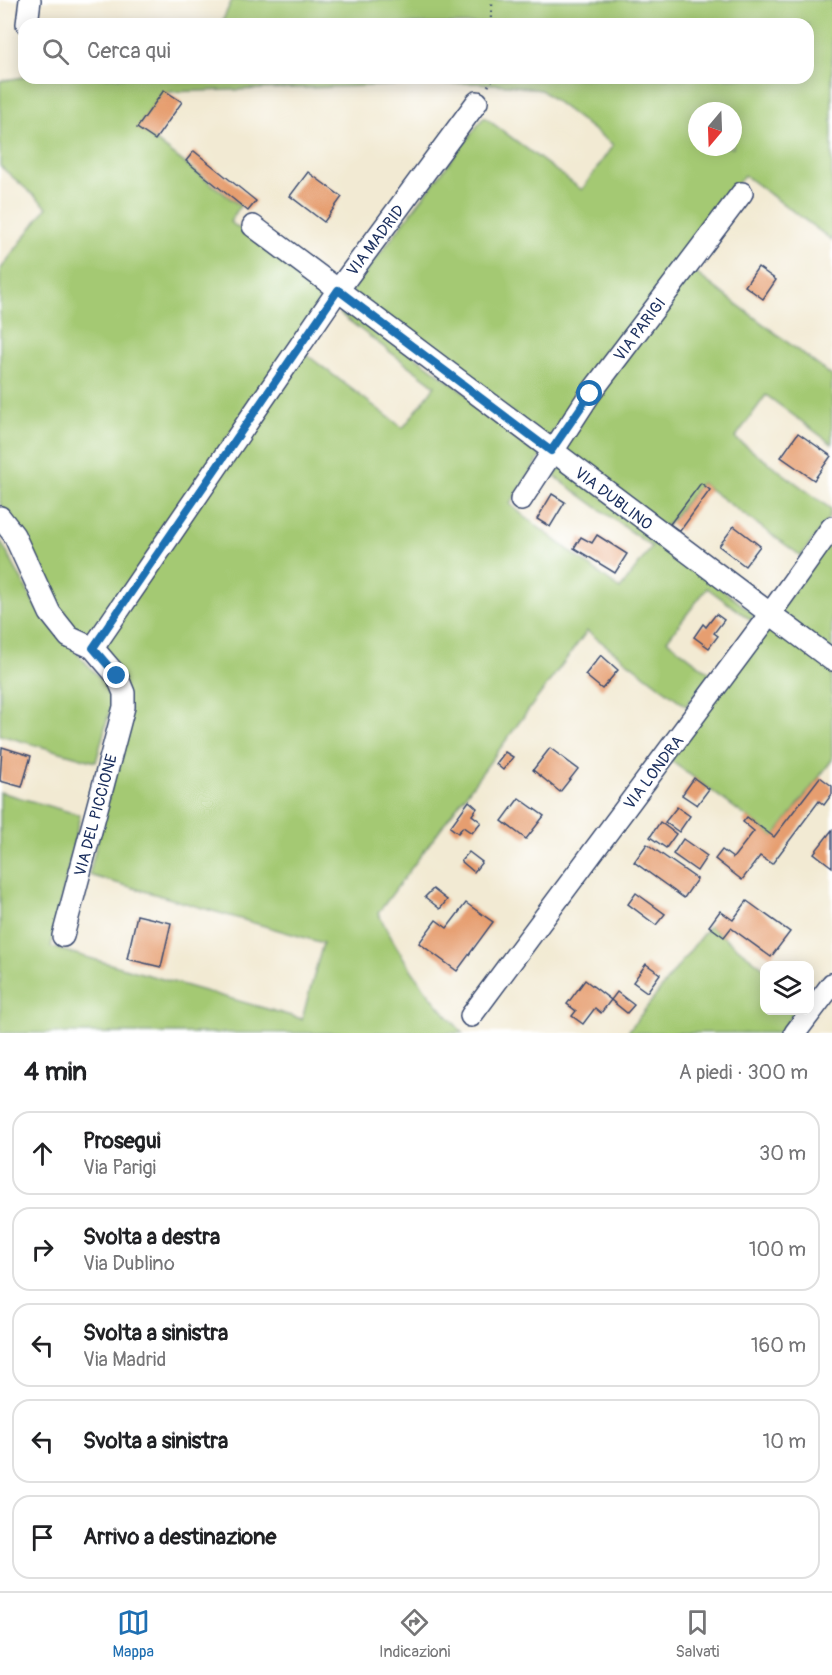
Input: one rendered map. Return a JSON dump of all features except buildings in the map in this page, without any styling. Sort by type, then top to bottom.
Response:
[{"type":"street","points":[[28,18],[30,0]]},
{"type":"street","name":"VIA MADRID","points":[[93,648],[338,290],[477,102]]},
{"type":"street","name":"VIA PARIGI","points":[[521,500],[551,451],[597,385],[742,192]]},
{"type":"street","name":"VIA DUBLINO","points":[[252,226],[832,660]]},
{"type":"street","points":[[0,517],[14,535],[50,613],[69,637],[93,648]]},
{"type":"street","name":"VIA LONDRA","points":[[471,1016],[832,527]]},
{"type":"street","name":"VIA DEL PICCIONE","points":[[63,936],[124,707],[124,693],[117,676],[93,648]]},
{"type":"street","points":[[795,1033],[832,984]]},
{"type":"path","points":[[492,0],[492,18]]},
{"type":"green space","points":[[232,0],[832,0],[832,240],[744,175],[548,439],[350,293],[484,117],[582,190],[613,145],[541,90],[492,84],[814,84],[814,18],[224,18]]},
{"type":"green space","points":[[18,78],[18,84],[440,84],[163,92],[138,127],[240,206],[230,222],[321,286],[325,293],[96,631],[79,633],[53,607],[20,531],[0,504],[0,270],[47,207],[0,166],[0,81]]},
{"type":"green space","points":[[693,271],[832,376],[832,444],[766,395],[735,438],[831,509],[829,518],[801,556],[701,483],[665,528],[563,452],[595,398]]},
{"type":"green space","points":[[351,309],[544,451],[510,504],[620,589],[652,547],[554,476],[562,466],[754,614],[751,620],[707,588],[667,640],[711,674],[686,706],[587,631],[378,913],[416,976],[463,1033],[0,1033],[0,792],[80,815],[51,947],[302,1019],[323,943],[89,875],[130,710],[106,650],[106,639],[303,352],[403,428],[435,386],[340,314],[344,310]]},
{"type":"green space","points":[[832,538],[832,760],[774,837],[670,760]]},
{"type":"green space","points":[[0,540],[38,610],[114,694],[96,762],[0,735]]},
{"type":"green space","points":[[709,926],[760,965],[760,1015],[793,1015],[779,1033],[627,1033]]},
{"type":"route","points":[[117,676],[93,648],[338,290],[551,451],[590,394]]}]
